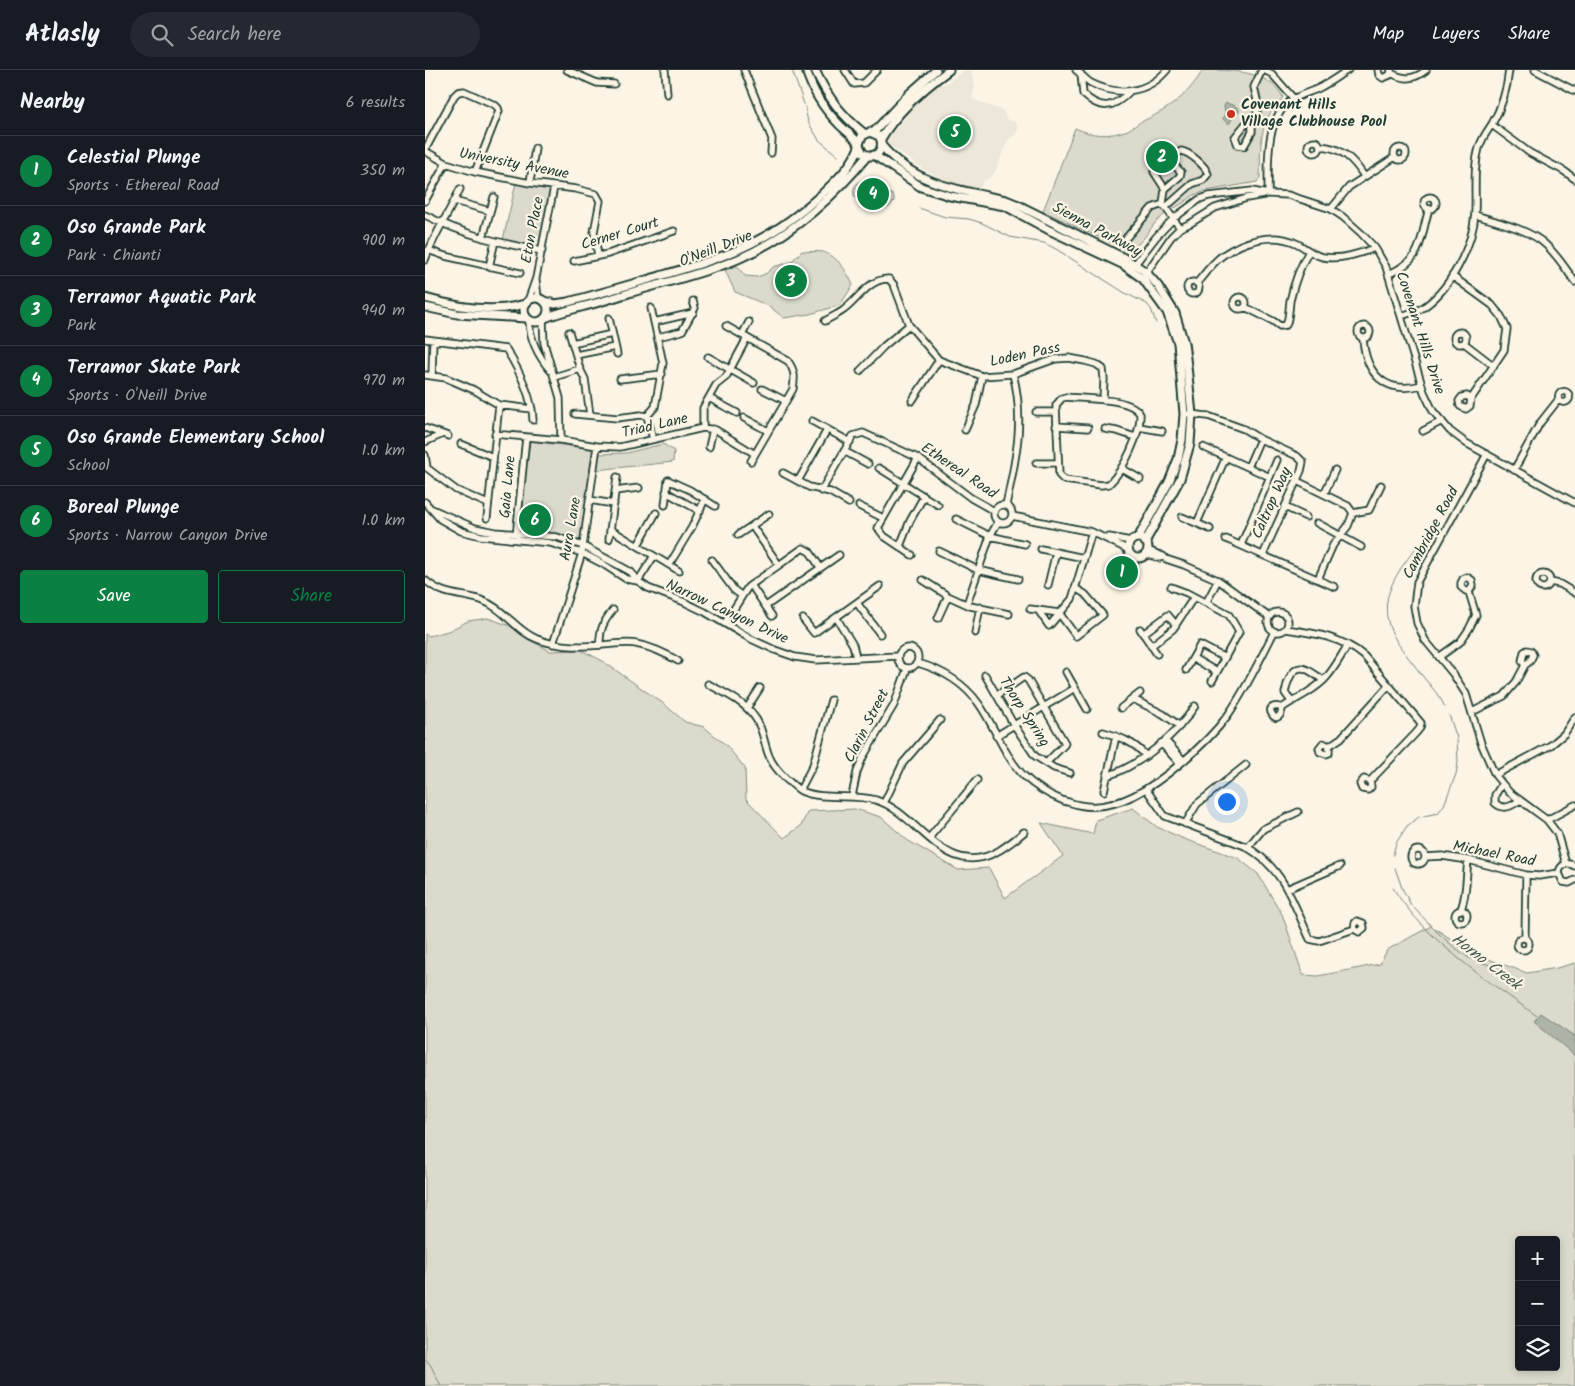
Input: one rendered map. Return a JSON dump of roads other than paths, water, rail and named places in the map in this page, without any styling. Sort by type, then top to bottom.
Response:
[{"type":"main road","points":[[806,70],[813,88],[829,114],[859,145],[862,152],[871,155]]},
{"type":"main road","points":[[815,70],[833,102],[865,134],[873,133],[910,93],[936,70]]},
{"type":"main road","name":"O'Neill Drive","points":[[425,307],[457,314],[528,320],[537,323],[557,313],[694,274],[739,259],[771,242],[807,216],[871,155],[879,152],[882,143],[900,113],[930,84],[949,70]]},
{"type":"main road","points":[[873,133],[882,143]]},
{"type":"main road","name":"O'Neill Drive","points":[[425,298],[480,308],[514,307],[526,302],[541,300],[555,304],[689,268],[721,257],[768,234],[809,206],[834,183],[856,157],[860,140],[865,134]]},
{"type":"main road","name":"Sienna Parkway","points":[[882,143],[902,164],[927,180],[938,185],[1006,200],[1124,258],[1166,296],[1180,328],[1187,366],[1190,444],[1176,485],[1145,542]]},
{"type":"main road","name":"Sienna Parkway","points":[[871,155],[921,186],[943,194],[1005,206],[1041,226],[1132,267]]},
{"type":"main road","points":[[541,300],[548,308],[548,314],[544,319]]},
{"type":"main road","points":[[526,302],[523,311],[528,320]]},
{"type":"main road","name":"Sienna Parkway","points":[[1135,539],[1169,482],[1178,459],[1188,414]]},
{"type":"main road","points":[[1135,539],[1145,542],[1146,552],[1140,557],[1132,556],[1129,545],[1135,539]]},
{"type":"street","points":[[567,70],[597,83],[613,84]]},
{"type":"street","points":[[665,70],[667,94]]},
{"type":"street","points":[[744,70],[772,139],[771,153]]},
{"type":"street","points":[[845,70],[854,84],[864,83],[877,70]]},
{"type":"street","points":[[1078,72],[1083,94],[1092,102],[1101,105],[1111,105],[1129,92],[1161,78],[1167,70]]},
{"type":"street","points":[[1251,119],[1257,115],[1257,100],[1254,87],[1263,70],[1272,74],[1294,99]]},
{"type":"street","points":[[1268,194],[1269,147],[1275,121],[1284,108],[1294,99],[1325,85],[1348,70]]},
{"type":"street","points":[[1379,70],[1379,75],[1383,78],[1388,77],[1391,71],[1398,76],[1410,79],[1426,70]]},
{"type":"street","points":[[1401,316],[1419,310],[1437,296],[1463,257],[1475,215],[1477,156],[1485,133],[1492,125],[1506,94],[1509,70]]},
{"type":"street","points":[[1535,70],[1575,91]]},
{"type":"street","points":[[1078,72],[1090,82],[1101,87],[1129,92]]},
{"type":"street","points":[[425,151],[457,92],[464,91],[495,105],[499,111],[475,172]]},
{"type":"street","points":[[1492,125],[1523,149],[1575,179]]},
{"type":"street","points":[[1320,146],[1343,152],[1355,163],[1364,176]]},
{"type":"street","points":[[529,183],[535,148]]},
{"type":"street","points":[[1127,238],[1151,208],[1165,206],[1192,184],[1203,180],[1208,174],[1206,169],[1185,151],[1181,150],[1154,172],[1165,190],[1165,206],[1180,228]]},
{"type":"street","name":"University Avenue","points":[[425,151],[446,163],[475,172],[529,183],[592,192],[599,197],[600,201],[594,232],[598,256]]},
{"type":"street","points":[[1331,209],[1349,187],[1395,157]]},
{"type":"street","points":[[1165,190],[1180,176],[1181,172],[1168,159]]},
{"type":"street","points":[[425,201],[446,163]]},
{"type":"street","name":"Eton Place","points":[[526,302],[536,278],[554,187]]},
{"type":"street","points":[[425,260],[441,223],[460,189]]},
{"type":"street","name":"Covenant Hills Drive","points":[[1132,267],[1156,236],[1174,218],[1200,199],[1209,196],[1252,191],[1288,195],[1331,209],[1361,232],[1375,248],[1389,274],[1421,385],[1433,411],[1441,421],[1450,431],[1466,443],[1575,503]]},
{"type":"street","name":"Covenant Hills Drive","points":[[1145,276],[1171,237],[1180,228],[1215,208],[1268,194]]},
{"type":"street","points":[[1209,196],[1215,208]]},
{"type":"street","points":[[483,238],[494,197]]},
{"type":"street","points":[[454,201],[490,211]]},
{"type":"street","points":[[1389,274],[1406,264],[1414,256],[1421,244],[1429,209]]},
{"type":"street","points":[[425,215],[460,231],[542,251]]},
{"type":"street","points":[[1475,215],[1500,222],[1545,243],[1557,256],[1575,282]]},
{"type":"street","name":"Cerner Court","points":[[574,261],[598,256],[674,232]]},
{"type":"street","points":[[1197,283],[1222,256],[1239,246],[1256,240],[1276,238],[1295,242],[1321,257],[1339,258],[1375,248]]},
{"type":"street","points":[[489,267],[495,241]]},
{"type":"street","points":[[428,250],[445,256],[520,274]]},
{"type":"street","points":[[1245,307],[1280,326],[1286,325],[1288,323],[1295,280],[1309,251]]},
{"type":"street","points":[[1452,276],[1492,305],[1501,316],[1507,330],[1504,350],[1471,399]]},
{"type":"street","name":"Eton Place","points":[[536,278],[541,300]]},
{"type":"street","points":[[825,321],[845,310],[869,286],[886,279],[889,279],[894,285],[909,325],[884,346],[860,371]]},
{"type":"street","points":[[657,337],[682,331],[695,308],[693,301]]},
{"type":"street","points":[[647,416],[655,407],[663,363],[651,308]]},
{"type":"street","points":[[654,322],[693,313]]},
{"type":"street","points":[[609,318],[617,354]]},
{"type":"street","points":[[544,319],[543,343],[560,398],[561,440]]},
{"type":"street","points":[[528,320],[534,345],[553,375]]},
{"type":"street","points":[[703,428],[703,408],[716,385],[726,377],[731,369],[745,337],[749,322]]},
{"type":"street","name":"Loden Pass","points":[[909,325],[939,360],[981,376],[1013,374],[1055,359],[1069,358],[1096,364],[1103,369],[1103,400]]},
{"type":"street","points":[[726,326],[788,361],[794,370],[793,389],[751,461]]},
{"type":"street","points":[[569,332],[580,369],[585,379],[590,415]]},
{"type":"street","points":[[572,343],[612,334]]},
{"type":"street","points":[[425,339],[506,349],[525,386],[532,409],[533,420]]},
{"type":"street","points":[[1363,339],[1368,363],[1379,378],[1401,387],[1410,388],[1421,385]]},
{"type":"street","points":[[433,340],[433,376]]},
{"type":"street","points":[[1464,343],[1494,366]]},
{"type":"street","points":[[576,355],[615,347]]},
{"type":"street","points":[[708,357],[754,383]]},
{"type":"street","points":[[912,402],[939,360]]},
{"type":"street","points":[[553,375],[580,369]]},
{"type":"street","points":[[620,380],[662,374]]},
{"type":"street","points":[[1006,504],[1017,452],[1019,431],[1019,408],[1013,374]]},
{"type":"street","points":[[425,375],[446,378],[474,390],[499,405],[532,409]]},
{"type":"street","points":[[965,430],[976,406],[981,376]]},
{"type":"street","points":[[762,389],[786,401]]},
{"type":"street","points":[[709,398],[737,413]]},
{"type":"street","points":[[1062,398],[1121,403],[1135,408],[1140,414],[1139,428],[1131,449],[1121,468],[1109,484],[1101,485],[1064,480],[1059,474],[1056,412],[1057,405],[1062,398]]},
{"type":"street","points":[[1514,470],[1540,423],[1559,399]]},
{"type":"street","points":[[487,518],[499,405]]},
{"type":"street","points":[[1036,412],[1056,412]]},
{"type":"street","points":[[575,414],[617,418],[647,416]]},
{"type":"street","points":[[1188,414],[1208,416],[1244,429],[1260,439],[1248,467]]},
{"type":"street","points":[[647,416],[653,439]]},
{"type":"street","points":[[744,418],[768,431]]},
{"type":"street","name":"Ethereal Road","points":[[812,421],[827,430],[851,439],[863,433],[917,458],[971,498],[994,511]]},
{"type":"street","points":[[1423,431],[1441,421]]},
{"type":"street","points":[[1056,426],[1088,428]]},
{"type":"street","points":[[425,428],[444,435],[425,442]]},
{"type":"street","name":"Triad Lane","points":[[495,434],[620,447],[703,428],[713,429],[755,454]]},
{"type":"street","points":[[1139,428],[1162,431]]},
{"type":"street","points":[[709,447],[713,429]]},
{"type":"street","points":[[1105,429],[1117,431],[1135,438]]},
{"type":"street","points":[[798,481],[827,430]]},
{"type":"street","name":"Gaia Lane","points":[[516,537],[525,437]]},
{"type":"street","points":[[821,491],[851,439]]},
{"type":"street","name":"Caltrop Way","points":[[1260,439],[1297,456],[1303,462],[1297,481],[1263,555]]},
{"type":"street","points":[[461,444],[493,457]]},
{"type":"street","name":"Aura Lane","points":[[553,644],[582,553],[597,446]]},
{"type":"street","points":[[1203,447],[1270,477]]},
{"type":"street","points":[[844,452],[868,464]]},
{"type":"street","name":"Cambridge Road","points":[[1487,454],[1417,582],[1414,596],[1417,623],[1425,640],[1453,674],[1466,694],[1481,743],[1495,775],[1509,792],[1547,820],[1557,833],[1566,864]]},
{"type":"street","points":[[425,455],[426,468],[456,490],[488,504]]},
{"type":"street","points":[[912,555],[884,536],[878,528],[917,458]]},
{"type":"street","points":[[1197,523],[1226,458]]},
{"type":"street","points":[[1241,545],[1277,460]]},
{"type":"street","points":[[1036,463],[1058,463]]},
{"type":"street","points":[[879,468],[938,505]]},
{"type":"street","points":[[1121,468],[1140,479]]},
{"type":"street","points":[[1324,494],[1335,470]]},
{"type":"street","points":[[783,473],[809,487],[830,492],[849,503]]},
{"type":"street","points":[[609,539],[617,478]]},
{"type":"street","points":[[665,505],[668,480],[715,506]]},
{"type":"street","points":[[1297,481],[1348,506],[1353,514]]},
{"type":"street","points":[[1353,514],[1369,510],[1381,485]]},
{"type":"street","points":[[615,491],[639,488]]},
{"type":"street","points":[[666,492],[700,511]]},
{"type":"street","points":[[899,546],[924,496]]},
{"type":"street","points":[[669,565],[692,527],[705,499]]},
{"type":"street","points":[[589,500],[613,504]]},
{"type":"street","name":"Narrow Canyon Drive","points":[[425,502],[430,508],[475,528],[550,543],[582,553],[626,579],[638,580]]},
{"type":"street","name":"Ethereal Road","points":[[1006,504],[1012,510],[1012,516],[1007,522],[998,522],[994,511],[1000,505],[1006,504]]},
{"type":"street","points":[[859,506],[883,518]]},
{"type":"street","points":[[1285,507],[1306,517]]},
{"type":"street","points":[[638,545],[656,513]]},
{"type":"street","points":[[738,535],[769,514]]},
{"type":"street","points":[[1319,579],[1327,556],[1339,535],[1348,526],[1353,514]]},
{"type":"street","points":[[1012,516],[1093,532],[1129,550]]},
{"type":"street","points":[[1182,517],[1210,529]]},
{"type":"street","points":[[956,519],[990,536],[1025,544]]},
{"type":"street","points":[[967,604],[990,536],[998,522]]},
{"type":"street","points":[[1317,524],[1361,546]]},
{"type":"street","points":[[752,526],[779,565]]},
{"type":"street","points":[[610,529],[679,571]]},
{"type":"street","points":[[1038,610],[1049,626],[1072,599],[1093,532]]},
{"type":"street","points":[[1102,536],[1135,539]]},
{"type":"street","name":"Narrow Canyon Drive","points":[[516,537],[557,537],[583,546],[631,572],[647,588],[682,601],[751,639],[795,657],[815,660],[898,656],[901,650],[911,648],[917,652],[918,662],[935,668],[966,689],[979,704],[996,736],[1023,775],[1053,797],[1080,806],[1107,806],[1130,797],[1163,778],[1199,748],[1227,716],[1243,691],[1274,632]]},
{"type":"street","points":[[1226,539],[1335,586]]},
{"type":"street","points":[[725,623],[741,596],[751,585],[803,548],[810,552],[820,567]]},
{"type":"street","points":[[1041,549],[1084,558]]},
{"type":"street","points":[[939,551],[978,570],[1017,579]]},
{"type":"street","points":[[1048,585],[1056,552]]},
{"type":"street","points":[[1146,552],[1184,565],[1217,580],[1269,617]]},
{"type":"street","points":[[766,606],[839,555]]},
{"type":"street","points":[[638,580],[654,556]]},
{"type":"street","points":[[713,560],[734,590],[741,596]]},
{"type":"street","points":[[425,580],[434,588],[453,595],[481,600],[494,606],[536,639],[569,646],[634,643],[658,650],[678,661]]},
{"type":"street","points":[[923,580],[948,596],[967,604],[1009,614]]},
{"type":"street","points":[[1206,603],[1217,580]]},
{"type":"street","points":[[1550,582],[1560,584],[1575,593]]},
{"type":"street","points":[[751,585],[772,616]]},
{"type":"street","points":[[803,619],[814,633],[880,586]]},
{"type":"street","points":[[1171,587],[1229,615],[1239,632],[1212,682]]},
{"type":"street","points":[[1030,609],[1059,614],[1076,636],[1103,615],[1085,594],[1075,588]]},
{"type":"street","points":[[1439,657],[1460,642],[1476,615],[1469,592]]},
{"type":"street","points":[[938,618],[948,596]]},
{"type":"street","points":[[1151,646],[1176,625],[1194,597]]},
{"type":"street","points":[[857,603],[880,634]]},
{"type":"street","points":[[975,633],[980,607]]},
{"type":"street","points":[[600,645],[599,636],[601,628],[605,619],[613,610]]},
{"type":"street","points":[[1280,612],[1285,615],[1287,626],[1281,632],[1274,632],[1268,626],[1269,617],[1274,613],[1280,612]]},
{"type":"street","points":[[1157,654],[1141,632],[1168,615],[1176,625]]},
{"type":"street","points":[[836,617],[853,644],[856,657]]},
{"type":"street","points":[[1287,626],[1336,639],[1355,648],[1421,723],[1420,728],[1370,781]]},
{"type":"street","points":[[1186,670],[1200,645],[1225,658]]},
{"type":"street","points":[[1281,708],[1323,680],[1334,668],[1348,645]]},
{"type":"street","points":[[898,656],[901,666],[907,669],[913,668],[918,662]]},
{"type":"street","points":[[1193,658],[1217,672]]},
{"type":"street","points":[[1472,712],[1504,696],[1516,682],[1525,665]]},
{"type":"street","points":[[1291,701],[1285,693],[1286,686],[1294,670],[1297,668],[1305,668],[1323,680]]},
{"type":"street","name":"Clarin Street","points":[[852,796],[857,772],[863,757],[894,705],[907,669]]},
{"type":"street","points":[[1066,672],[1087,709]]},
{"type":"street","name":"Thorp Spring","points":[[985,675],[1014,725],[1035,756],[1070,774]]},
{"type":"street","points":[[997,695],[1024,677],[1028,680],[1065,743],[1046,763]]},
{"type":"street","points":[[708,684],[732,697],[747,708],[757,720],[770,759],[784,778],[800,790],[820,796],[852,796],[885,803],[901,814],[939,847],[955,855],[974,859],[989,856],[1016,840],[1024,832]]},
{"type":"street","points":[[1329,746],[1341,738],[1389,685]]},
{"type":"street","points":[[747,708],[760,688]]},
{"type":"street","points":[[996,736],[1075,688]]},
{"type":"street","points":[[1121,708],[1140,692]]},
{"type":"street","points":[[1133,699],[1163,714],[1180,726]]},
{"type":"street","points":[[800,790],[813,765],[831,700]]},
{"type":"street","points":[[1107,776],[1120,772],[1145,756],[1180,726],[1195,706]]},
{"type":"street","points":[[1495,775],[1551,745],[1564,734],[1575,717]]},
{"type":"street","points":[[885,803],[903,763],[939,720]]},
{"type":"street","points":[[1103,732],[1138,747],[1145,756]]},
{"type":"street","points":[[1104,791],[1116,736]]},
{"type":"street","points":[[1163,741],[1182,762]]},
{"type":"street","points":[[1185,824],[1197,804],[1246,765]]},
{"type":"street","points":[[929,838],[977,780]]},
{"type":"street","points":[[1502,784],[1495,795],[1495,803],[1504,808],[1520,800]]},
{"type":"street","points":[[1146,789],[1165,816],[1248,847],[1270,864],[1297,908],[1309,939],[1319,941],[1354,929]]},
{"type":"street","points":[[1547,820],[1575,804]]},
{"type":"street","points":[[1248,847],[1263,828],[1298,812]]},
{"type":"street","name":"Michael Road","points":[[1425,857],[1442,856],[1468,860],[1526,875],[1539,876],[1559,873]]},
{"type":"street","points":[[1461,909],[1465,902],[1465,877],[1468,860]]},
{"type":"street","points":[[1575,866],[1566,864],[1559,873],[1563,882],[1569,883],[1575,880]]},
{"type":"street","points":[[1287,889],[1340,866]]},
{"type":"street","points":[[1525,938],[1526,875]]},
{"type":"waterway","points":[[792,70],[805,107],[808,122],[819,140],[838,156]]},
{"type":"waterway","points":[[919,208],[945,217],[969,219],[982,223],[1010,237],[1044,243],[1125,293],[1147,304],[1156,323]]},
{"type":"waterway","points":[[1415,549],[1405,562],[1391,587],[1386,611],[1394,638],[1441,699],[1445,707]]},
{"type":"waterway","points":[[1393,855],[1396,843],[1407,826],[1419,817],[1438,813],[1444,805],[1456,774],[1458,763],[1457,738],[1449,715]]},
{"type":"waterway","points":[[1395,868],[1402,888],[1411,905],[1438,933],[1469,958],[1498,968],[1521,986]]},
{"type":"waterway","name":"Horno Creek","points":[[1393,888],[1407,908],[1440,943],[1478,974],[1537,1016]]},
{"type":"waterway","points":[[425,1358],[441,1386]]},
{"type":"place","name":"Covenant Hills Village Clubhouse Pool","points":[[1231,114]]},
{"type":"place","name":"Oso Grande Elementary School","points":[[955,132]]},
{"type":"place","name":"Oso Grande Park","points":[[1162,157]]},
{"type":"place","name":"Terramor Skate Park","points":[[873,194]]},
{"type":"place","name":"Terramor Aquatic Park","points":[[791,281]]},
{"type":"place","name":"Boreal Plunge","points":[[535,520]]},
{"type":"place","name":"Celestial Plunge","points":[[1122,572]]}]
